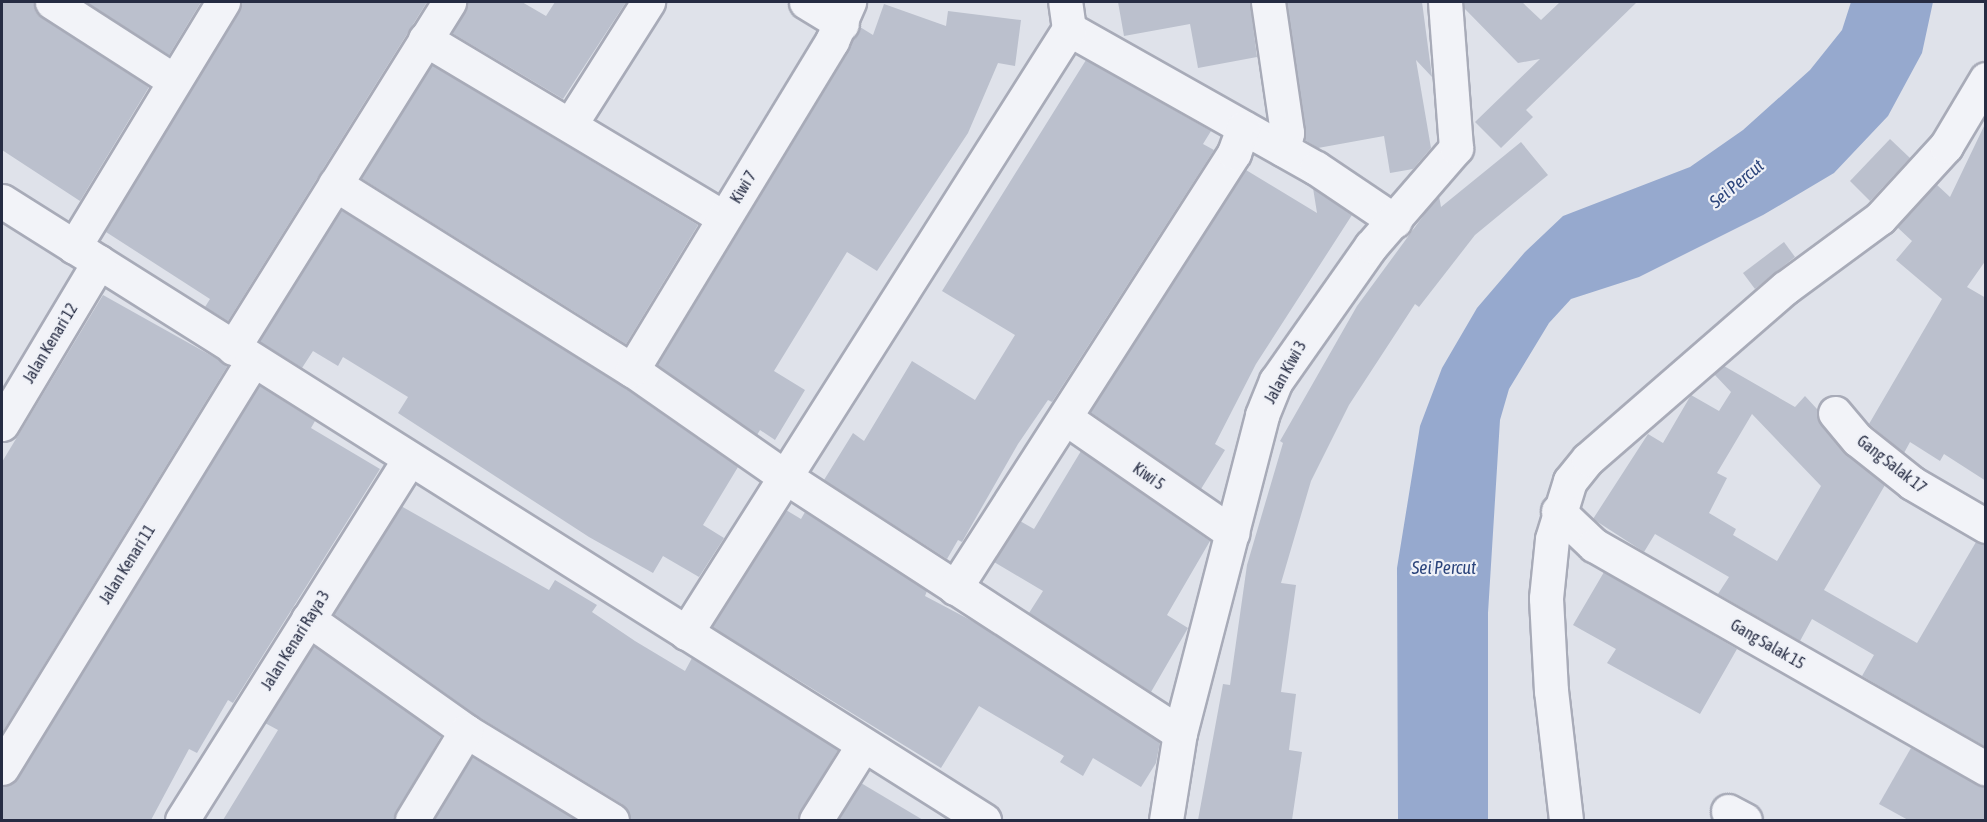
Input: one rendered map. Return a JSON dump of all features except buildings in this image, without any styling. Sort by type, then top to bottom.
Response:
[{"type":"street","points":[[52,2],[173,80]]},
{"type":"street","name":"Jalan Kenari 12","points":[[2,424],[173,80],[223,2]]},
{"type":"street","name":"Jalan Kenari 11","points":[[2,768],[243,354],[335,184],[449,2]]},
{"type":"street","points":[[570,125],[648,2]]},
{"type":"street","points":[[806,2],[845,13]]},
{"type":"street","points":[[1268,2],[1287,133],[1283,150]]},
{"type":"street","name":"Jalan Kiwi 3","points":[[1166,820],[1179,733],[1262,415],[1276,381],[1350,274],[1456,148],[1445,2]]},
{"type":"street","name":"Kiwi 7","points":[[632,370],[845,13]]},
{"type":"street","points":[[686,633],[1067,15],[1243,128],[1283,150],[1395,221]]},
{"type":"street","points":[[426,39],[724,218]]},
{"type":"street","points":[[1566,820],[1551,691],[1546,598],[1558,511],[1570,481],[1588,459],[1785,288],[1880,218],[1919,179],[1946,146],[1986,79]]},
{"type":"street","points":[[955,588],[1067,419],[1234,153],[1243,128]]},
{"type":"street","points":[[335,184],[632,370],[784,476],[1179,733]]},
{"type":"street","points":[[2,201],[984,820]]},
{"type":"street","name":"Gang Salak 17","points":[[1834,413],[1858,440],[1912,483],[1986,526]]},
{"type":"street","name":"Kiwi 5","points":[[1067,419],[1232,533]]},
{"type":"street","name":"Jalan Kenari Raya 3","points":[[182,820],[409,459]]},
{"type":"street","name":"Gang Salak 15","points":[[1558,511],[1594,544],[1986,769]]},
{"type":"street","points":[[308,619],[466,732],[612,820]]},
{"type":"street","points":[[412,820],[466,732]]},
{"type":"street","points":[[816,820],[863,745]]},
{"type":"water","name":"Sei Percut","points":[[1851,2],[1933,2],[1922,53],[1888,116],[1834,173],[1763,215],[1639,277],[1571,299],[1549,323],[1509,389],[1500,420],[1488,613],[1488,820],[1398,820],[1397,568],[1420,426],[1442,368],[1477,308],[1525,252],[1563,216],[1690,167],[1743,130],[1810,70],[1842,30]]}]
